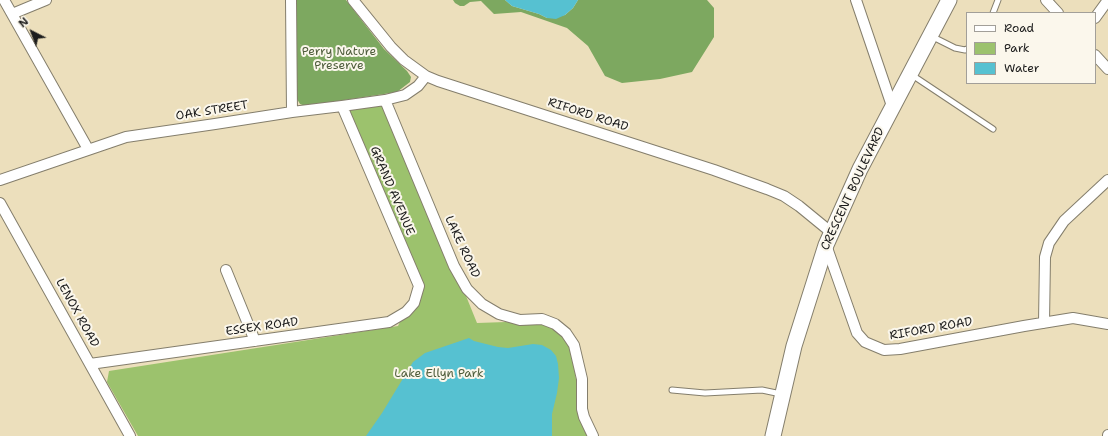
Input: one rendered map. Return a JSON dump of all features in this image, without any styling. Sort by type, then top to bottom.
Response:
[{"type":"street","points":[[4,0],[88,149]]},
{"type":"street","points":[[12,14],[46,0]]},
{"type":"street","points":[[291,0],[292,112]]},
{"type":"street","name":"RIFORD ROAD","points":[[354,0],[391,47],[404,60],[426,76],[446,84],[714,170],[767,189],[789,200],[829,238],[857,333],[871,346],[884,350],[900,349],[1073,318],[1108,324]]},
{"type":"street","points":[[856,0],[892,106]]},
{"type":"street","name":"CRESCENT BOULEVARD","points":[[773,436],[794,346],[829,238],[860,169],[949,0]]},
{"type":"street","points":[[1046,0],[1057,12]]},
{"type":"street","points":[[1096,17],[1108,0]]},
{"type":"street","points":[[1096,56],[1108,69]]},
{"type":"street","name":"OAK STREET","points":[[0,180],[126,137],[292,112],[385,100],[405,95],[418,86],[426,76]]},
{"type":"street","name":"LAKE ROAD","points":[[385,100],[454,266],[467,289],[482,304],[499,314],[520,320],[542,320],[555,324],[566,333],[574,345],[582,379],[582,409],[593,436]]},
{"type":"street","name":"GRAND AVENUE","points":[[342,106],[419,286]]},
{"type":"street","points":[[1044,323],[1045,257],[1049,243],[1064,221],[1108,180]]},
{"type":"street","name":"LENOX ROAD","points":[[0,203],[130,436]]},
{"type":"street","points":[[226,270],[255,341]]},
{"type":"street","name":"ESSEX ROAD","points":[[90,364],[389,322],[406,312],[414,303],[419,286]]},
{"type":"lane","points":[[993,12],[998,0]]},
{"type":"lane","points":[[930,36],[955,48],[966,50]]},
{"type":"lane","points":[[910,73],[993,129]]},
{"type":"lane","points":[[672,390],[705,393],[762,390],[782,394]]},
{"type":"green space","name":"Perry Nature Preserve","points":[[296,0],[346,0],[384,49],[407,71],[411,77],[410,82],[397,92],[305,106],[300,104],[297,99]]},
{"type":"green space","points":[[453,0],[505,0],[512,6],[547,18],[565,15],[573,8],[578,0],[707,0],[714,8],[714,37],[692,72],[660,79],[622,83],[605,76],[588,46],[567,28],[521,12],[494,14],[481,1],[470,2],[464,6],[460,6]]},
{"type":"green space","name":"Lake Ellyn Park","points":[[384,94],[477,323],[506,322],[540,324],[551,327],[561,333],[568,342],[573,359],[581,413],[589,436],[138,436],[107,382],[109,371],[398,326],[409,303],[414,285],[336,101]]},
{"type":"water","points":[[505,0],[578,0],[573,8],[565,15],[556,19],[547,18],[512,6]]},
{"type":"water","points":[[469,338],[474,341],[498,347],[508,348],[533,344],[542,345],[551,350],[556,356],[559,378],[552,414],[552,436],[366,436],[413,362],[425,353]]}]
